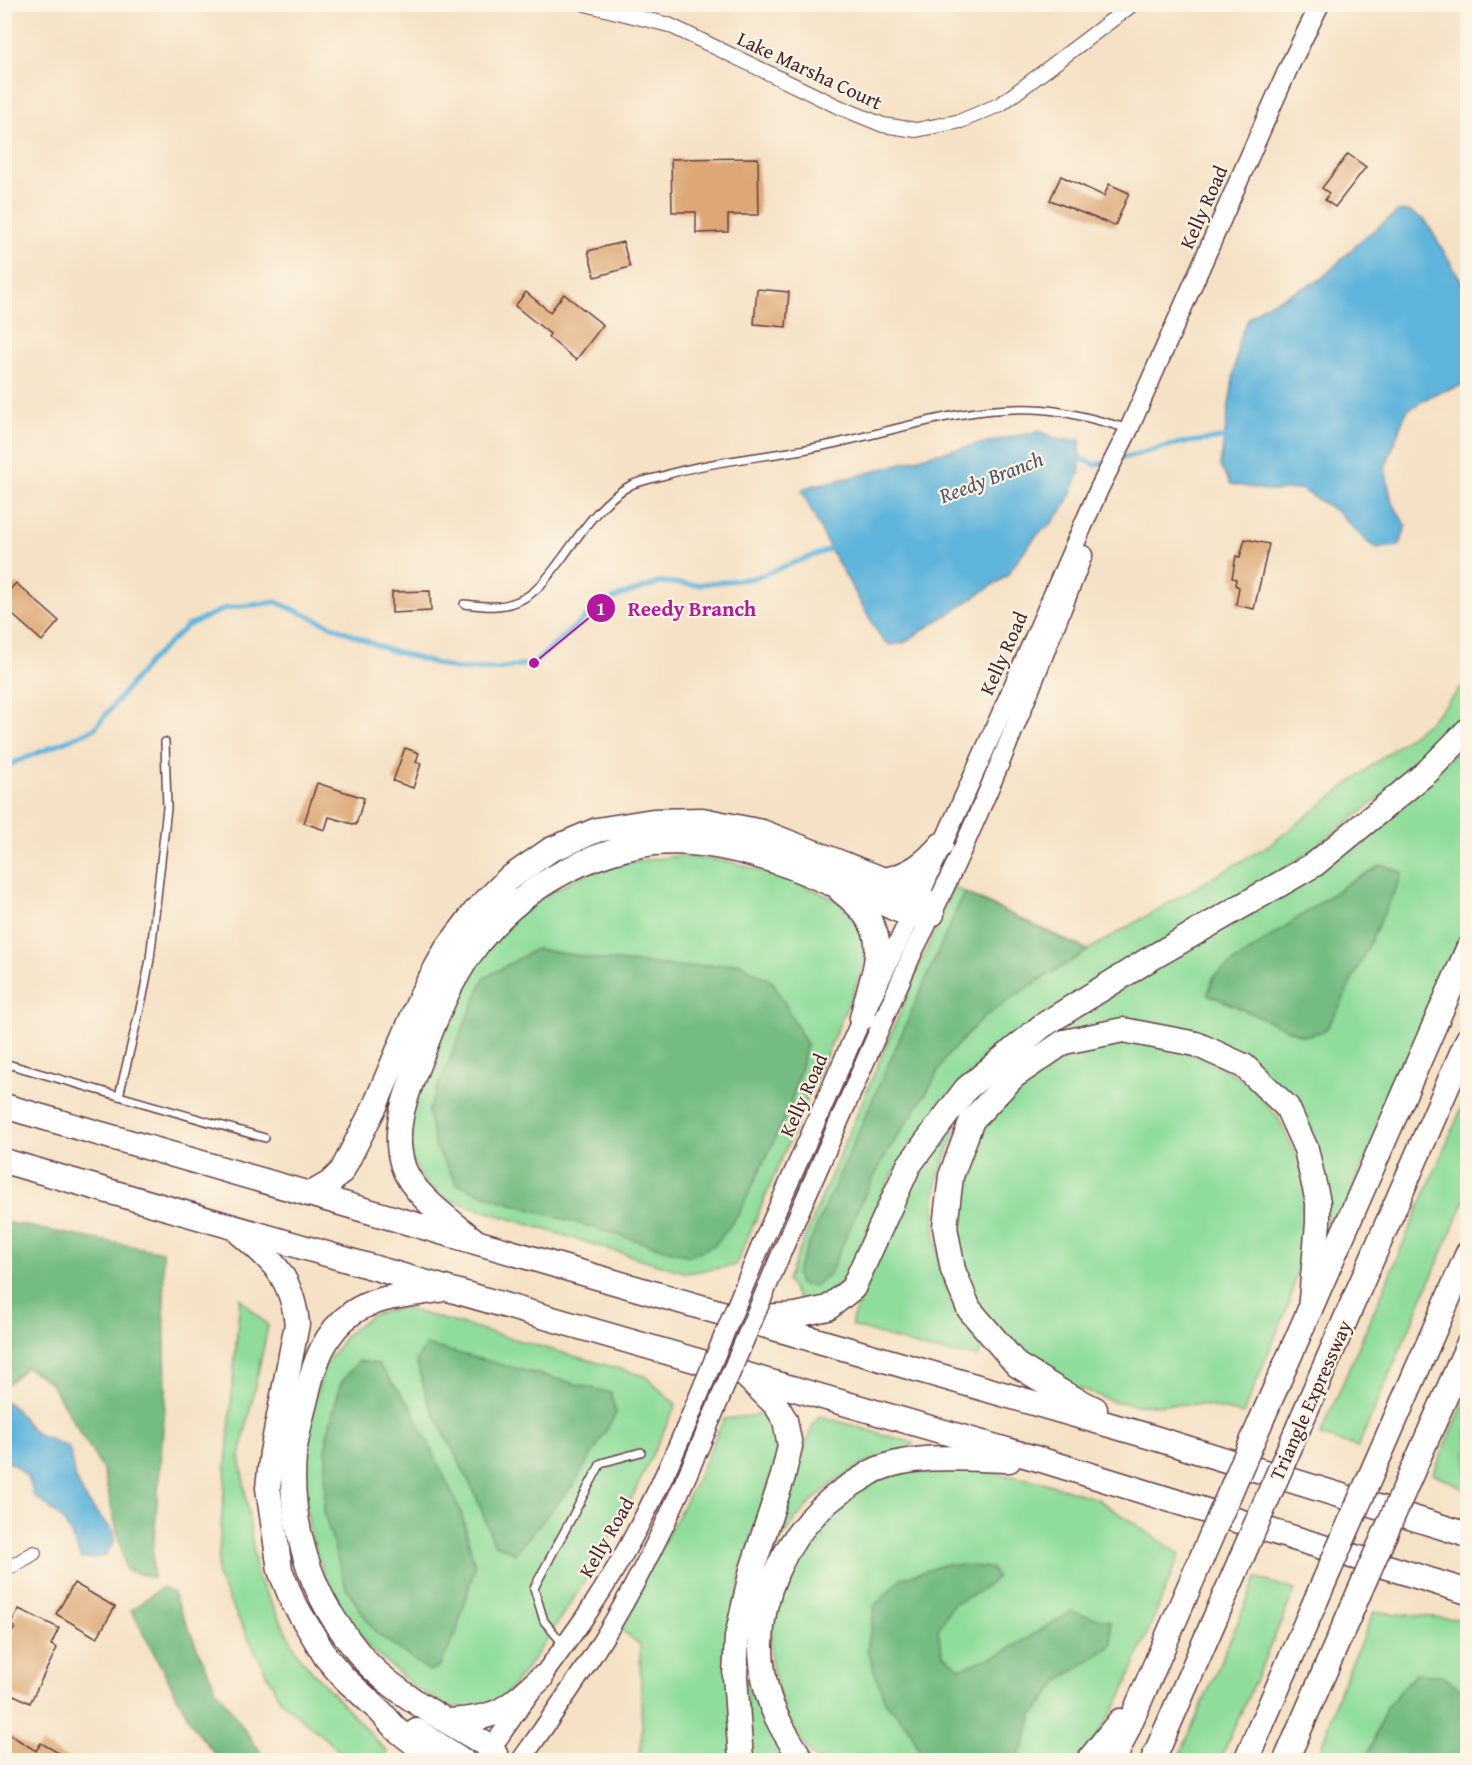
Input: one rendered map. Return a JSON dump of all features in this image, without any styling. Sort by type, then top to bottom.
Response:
[{"type":"highway","points":[[744,1318],[796,1316],[828,1308],[853,1288],[909,1165],[966,1089],[1042,1026],[1148,960],[1315,864],[1427,772],[1467,730]]},
{"type":"highway","points":[[311,1194],[330,1183],[342,1171],[375,1107],[423,992],[446,950],[475,912],[508,879],[550,850],[597,830],[653,821],[702,820],[762,832],[885,880],[921,907]]},
{"type":"highway","points":[[475,1240],[415,1187],[404,1168],[399,1143],[399,1120],[413,1076],[454,978],[475,948],[511,908],[536,888],[562,872],[591,859],[638,845],[677,843],[713,845],[758,855],[831,884],[851,887],[921,907]]},
{"type":"highway","points":[[885,880],[902,876],[918,868],[941,845]]},
{"type":"highway","points":[[831,884],[851,899],[865,914],[876,932],[877,962],[862,1018]]},
{"type":"highway","points":[[1114,1761],[1467,949]]},
{"type":"highway","points":[[1148,1436],[1063,1393],[1017,1365],[969,1309],[953,1270],[945,1227],[951,1176],[972,1120],[1014,1076],[1064,1042],[1123,1030],[1196,1044],[1244,1066],[1287,1107],[1306,1149],[1318,1202],[1310,1310]]},
{"type":"highway","name":"Triangle Expressway","points":[[1153,1761],[1467,1039]]},
{"type":"highway","points":[[4,1106],[1148,1436],[1467,1535]]},
{"type":"highway","points":[[4,1161],[1045,1461],[1467,1592]]},
{"type":"highway","points":[[232,1227],[267,1256],[287,1282],[295,1304],[297,1324],[272,1452],[268,1488],[280,1570],[292,1602],[326,1657],[344,1678],[431,1761]]},
{"type":"highway","points":[[1246,1761],[1467,1253]]},
{"type":"highway","points":[[447,1289],[369,1303],[352,1313],[335,1329],[325,1343],[311,1378],[295,1446],[293,1490],[307,1562],[323,1602],[341,1630],[370,1666],[394,1686],[448,1721],[491,1756]]},
{"type":"highway","points":[[1286,1761],[1467,1345]]},
{"type":"highway","points":[[741,1761],[735,1676],[737,1636],[752,1570],[783,1476],[790,1446],[785,1420],[776,1406],[745,1375]]},
{"type":"highway","points":[[802,1761],[779,1724],[769,1696],[761,1643],[765,1602],[779,1562],[808,1521],[833,1496],[877,1469],[914,1461],[961,1458],[1045,1461]]},
{"type":"highway","points":[[448,1721],[481,1717],[505,1709],[541,1678]]},
{"type":"highway","points":[[1089,1761],[1144,1691]]},
{"type":"highway","points":[[380,1711],[398,1718],[462,1761]]},
{"type":"highway","points":[[1299,1761],[1302,1724]]},
{"type":"main road","name":"Kelly Road","points":[[521,1761],[594,1654],[632,1589],[670,1515],[914,950],[921,907],[941,845],[1289,67],[1320,4]]},
{"type":"main road","name":"Kelly Road","points":[[491,1756],[541,1678],[590,1610],[636,1532],[659,1487],[760,1248],[862,1018],[999,764],[1095,526],[1129,429]]},
{"type":"street","name":"Lake Marsha Court","points":[[585,4],[669,25],[839,107],[883,124],[916,130],[961,122],[1001,104],[1133,4]]},
{"type":"street","points":[[4,1571],[34,1553]]},
{"type":"lane","points":[[464,604],[486,607],[502,606],[518,601],[533,592],[616,495],[633,484],[694,466],[825,446],[955,415],[1000,410],[1033,409],[1071,413],[1129,429]]},
{"type":"lane","points":[[118,1096],[150,959],[167,808],[165,742]]},
{"type":"lane","points":[[4,1063],[265,1138]]},
{"type":"lane","points":[[564,1645],[544,1621],[534,1588],[601,1462],[640,1452]]},
{"type":"green space","points":[[1467,682],[1467,716],[1395,786],[1304,856],[1225,906],[1079,991],[912,1141],[883,1191],[844,1279],[824,1298],[808,1303],[799,1300],[787,1280],[953,887],[1088,950],[1271,844],[1432,719]]},
{"type":"green space","points":[[1467,745],[1467,924],[1336,1227],[1327,1224],[1321,1162],[1221,1043],[1163,1024],[1115,1023],[1052,1039],[1048,1032],[1144,976]],"holes":[[[1382,865],[1403,873],[1303,1036],[1209,994],[1214,976],[1350,882]]]},
{"type":"green space","points":[[679,856],[728,861],[796,882],[836,900],[859,922],[869,945],[860,976],[736,1265],[687,1273],[449,1200],[424,1182],[411,1158],[408,1127],[414,1097],[462,985],[492,940],[529,904],[578,877],[627,862]],"holes":[[[536,949],[604,960],[685,967],[740,963],[788,1011],[807,1045]]]},
{"type":"green space","points":[[1382,865],[1403,873],[1339,1008],[1325,1031],[1303,1036],[1208,994],[1214,976],[1350,882]]},
{"type":"green space","points":[[964,893],[1088,951],[1028,987],[983,1018],[946,1057],[927,1092],[889,1149],[863,1198],[830,1273],[815,1286],[799,1284],[796,1273]]},
{"type":"green space","points":[[536,949],[604,960],[685,967],[740,963],[773,982],[807,1045],[789,1109],[739,1214],[715,1245],[689,1256],[496,1199],[457,1184],[435,1146],[428,1111],[484,978]]},
{"type":"green space","points":[[1114,1042],[1161,1044],[1213,1061],[1252,1086],[1278,1118],[1302,1166],[1307,1204],[1303,1245],[1290,1301],[1243,1414],[1198,1404],[1136,1405],[1112,1401],[1069,1384],[1030,1362],[978,1307],[961,1268],[953,1227],[959,1178],[979,1127],[1000,1099],[1069,1052]]},
{"type":"green space","points":[[1467,1096],[1467,1195],[1358,1447],[1320,1436]]},
{"type":"green space","points":[[948,1126],[956,1132],[937,1184],[936,1242],[953,1305],[982,1349],[978,1357],[926,1349],[852,1326],[852,1320],[897,1208],[920,1166]]},
{"type":"green space","points":[[4,1222],[163,1252],[166,1393],[153,1552],[153,1578],[126,1570],[103,1470],[50,1382],[26,1367],[5,1386]]},
{"type":"green space","points":[[240,1298],[268,1326],[240,1456],[257,1576],[300,1658],[388,1753],[381,1760],[350,1760],[280,1700],[217,1576]]},
{"type":"green space","points":[[403,1308],[645,1376],[676,1405],[629,1504],[593,1568],[538,1653],[501,1701],[474,1709],[447,1706],[417,1689],[368,1646],[329,1590],[310,1533],[304,1488],[307,1433],[323,1368],[347,1334],[373,1314]],"holes":[[[341,1383],[324,1512],[327,1436]],[[476,1496],[515,1553],[494,1543]]]},
{"type":"green space","points":[[426,1345],[611,1393],[616,1414],[574,1484],[515,1553],[494,1543],[476,1496],[428,1401],[416,1360]]},
{"type":"green space","points":[[358,1361],[378,1364],[411,1407],[461,1512],[475,1566],[456,1633],[440,1666],[429,1671],[375,1632],[346,1588],[324,1512],[327,1436],[341,1383]]},
{"type":"green space","points":[[1467,1396],[1467,1492],[1454,1483],[1433,1474]]},
{"type":"green space","points":[[766,1414],[774,1428],[780,1447],[740,1574],[731,1760],[639,1760],[642,1737],[640,1645],[618,1627],[693,1487],[724,1419]]},
{"type":"green space","points":[[820,1416],[913,1443],[911,1448],[868,1462],[830,1486],[798,1516],[773,1553],[766,1551],[813,1425]]},
{"type":"green space","points":[[918,1467],[974,1469],[1042,1482],[1097,1499],[1180,1554],[1122,1695],[1094,1742],[1077,1760],[1014,1760],[1024,1746],[1033,1715],[1061,1679],[1111,1645],[1071,1612],[999,1655],[960,1669],[942,1653],[937,1630],[953,1604],[982,1590],[947,1564],[885,1701],[909,1728],[924,1760],[817,1760],[810,1754],[784,1713],[771,1664],[771,1620],[782,1578],[833,1506],[875,1480]]},
{"type":"green space","points":[[947,1564],[991,1568],[997,1577],[982,1590],[953,1604],[938,1630],[942,1653],[960,1668],[999,1655],[1071,1612],[1110,1621],[1112,1645],[1061,1679],[1033,1715],[1024,1746],[1014,1760],[924,1760],[909,1728],[885,1701],[867,1650],[875,1605],[902,1578]]},
{"type":"green space","points":[[1257,1578],[1295,1590],[1220,1760],[1178,1760]]},
{"type":"green space","points":[[161,1588],[172,1592],[216,1689],[266,1760],[220,1760],[194,1728],[131,1610]]},
{"type":"green space","points":[[1374,1612],[1458,1619],[1467,1622],[1467,1693],[1441,1675],[1386,1708],[1366,1760],[1317,1760],[1339,1692]]},
{"type":"green space","points":[[1415,1674],[1441,1675],[1467,1693],[1464,1760],[1366,1760],[1386,1708]]},
{"type":"green space","points":[[753,1678],[767,1721],[789,1760],[751,1760],[745,1679]]},
{"type":"water","points":[[1408,211],[1425,220],[1462,282],[1467,295],[1467,384],[1434,394],[1408,410],[1403,419],[1385,468],[1391,499],[1406,527],[1399,546],[1379,548],[1368,543],[1338,512],[1301,489],[1272,491],[1231,484],[1220,466],[1239,339],[1248,319],[1264,306],[1320,280],[1365,237],[1398,212]]},
{"type":"water","points":[[1039,431],[1060,440],[1080,440],[1080,471],[1067,503],[1052,523],[1036,536],[1007,576],[903,643],[890,645],[881,638],[830,549],[802,491],[807,487],[861,475],[930,455]]},
{"type":"water","points":[[7,1402],[35,1433],[68,1447],[76,1479],[83,1494],[114,1532],[114,1543],[104,1556],[81,1559],[73,1537],[58,1515],[33,1495],[30,1482],[24,1473],[5,1460],[4,1404]]},
{"type":"building","points":[[1348,154],[1366,167],[1335,207],[1325,200],[1329,193],[1322,188]]},
{"type":"building","points":[[758,158],[759,215],[728,215],[728,232],[696,233],[696,212],[672,212],[671,159]]},
{"type":"building","points":[[1061,176],[1104,196],[1109,184],[1129,193],[1115,226],[1050,200]]},
{"type":"building","points":[[623,242],[630,267],[595,277],[588,251]]},
{"type":"building","points":[[757,289],[789,292],[786,327],[754,324]]},
{"type":"building","points":[[526,292],[550,312],[564,294],[603,325],[576,360],[548,337],[550,334],[515,306]]},
{"type":"building","points":[[1245,539],[1269,544],[1254,609],[1236,605],[1239,587],[1235,585],[1236,579],[1232,578],[1236,556],[1240,557]]},
{"type":"building","points":[[16,583],[59,621],[42,641],[4,607],[4,596]]},
{"type":"building","points":[[430,591],[431,611],[392,613],[392,592]]},
{"type":"building","points":[[405,748],[419,753],[416,762],[421,764],[413,788],[393,781]]},
{"type":"building","points":[[317,783],[364,798],[356,825],[329,817],[325,830],[304,823]]},
{"type":"building","points":[[74,1583],[115,1607],[97,1638],[56,1614]]},
{"type":"building","points":[[19,1609],[59,1628],[51,1645],[57,1648],[30,1703],[4,1690],[4,1648],[15,1627],[11,1625]]},
{"type":"building","points":[[4,1731],[36,1751],[41,1743],[73,1761],[4,1761]]},
{"type":"waterway","name":"Reedy Branch","points":[[1118,459],[1180,443],[1233,437]]},
{"type":"waterway","name":"Reedy Branch","points":[[1076,461],[1081,459],[1096,465],[1107,462]]},
{"type":"waterway","name":"Reedy Branch","points":[[4,767],[94,729],[148,663],[187,626],[226,608],[276,602],[386,649],[455,669],[497,669],[534,663],[596,608],[619,596],[662,582],[695,585],[754,578],[836,547]]},
{"type":"place","name":"Reedy Branch","points":[[534,663]]}]
